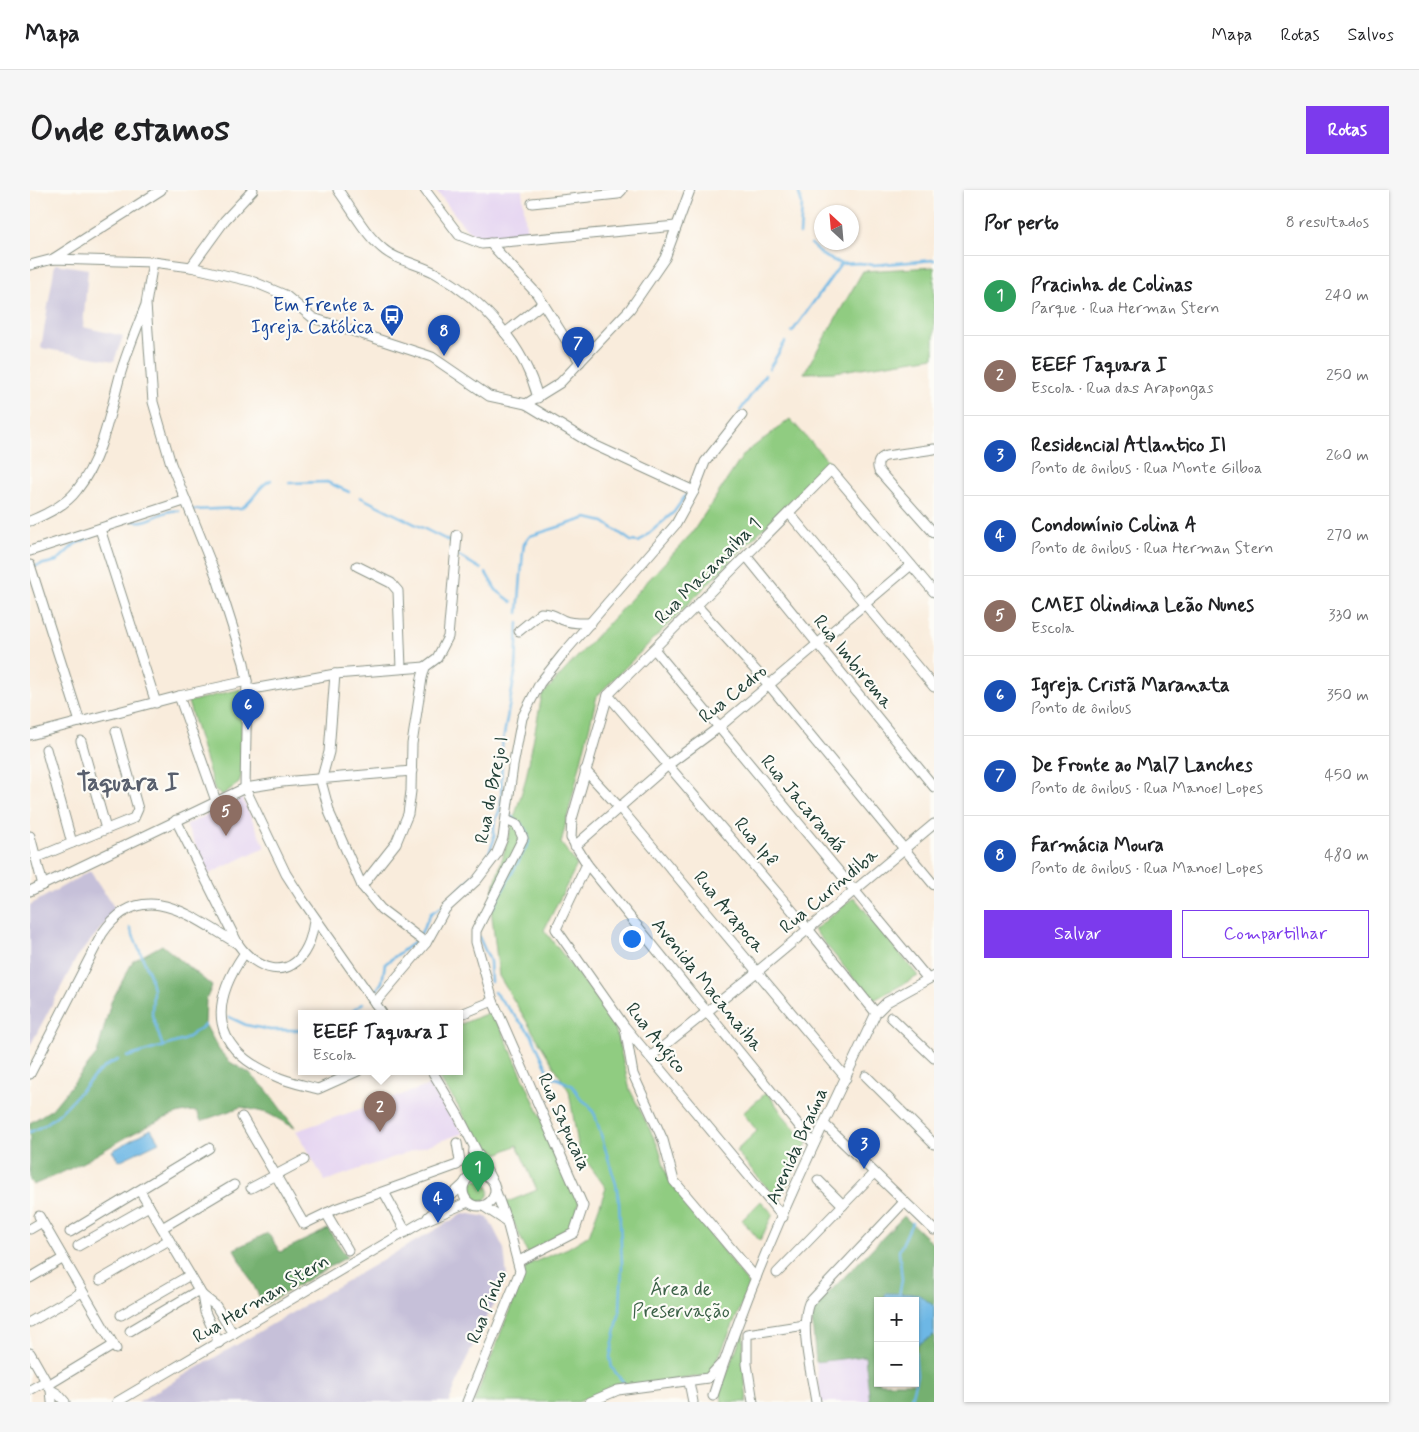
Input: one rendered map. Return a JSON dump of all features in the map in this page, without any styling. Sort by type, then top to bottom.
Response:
[{"type":"street","points":[[53,259],[161,190]]},
{"type":"street","points":[[191,267],[225,220],[254,190]]},
{"type":"street","points":[[338,190],[381,248],[437,273],[466,292],[485,308],[505,333],[530,373],[538,398]]},
{"type":"street","points":[[425,190],[459,235],[482,244],[676,226]]},
{"type":"street","points":[[532,203],[618,194],[622,190]]},
{"type":"street","points":[[526,404],[560,383],[630,309],[665,258],[690,190]]},
{"type":"street","points":[[490,243],[543,303],[580,362]]},
{"type":"street","points":[[30,265],[53,259],[153,262],[191,267],[271,288],[284,295],[313,318],[432,357],[489,396],[526,404],[592,444],[694,490]]},
{"type":"street","points":[[30,521],[63,503],[77,491],[89,472],[102,441],[130,346],[146,304],[153,262]]},
{"type":"street","points":[[505,333],[543,303]]},
{"type":"street","points":[[146,304],[153,402],[184,501],[217,578],[237,639],[247,685],[245,788],[286,874],[314,920],[380,1010]]},
{"type":"street","name":"Rua do Brejo I","points":[[375,1004],[426,943],[445,909],[477,880],[496,855],[503,838],[522,718],[548,670],[676,524],[694,490],[705,462],[742,415]]},
{"type":"street","points":[[934,449],[886,456],[880,459],[877,464],[879,471],[934,533]]},
{"type":"street","name":"Rua Macanaiba 1","points":[[608,695],[698,607],[831,470],[911,565]]},
{"type":"street","points":[[30,551],[184,501]]},
{"type":"street","points":[[789,512],[934,688]]},
{"type":"street","points":[[100,529],[156,703]]},
{"type":"street","points":[[30,735],[179,696],[335,674],[424,667],[437,658],[448,637],[457,535]]},
{"type":"street","name":"Rua Imbirema","points":[[747,557],[934,787]]},
{"type":"street","points":[[30,565],[80,722]]},
{"type":"street","points":[[911,565],[934,592]]},
{"type":"street","name":"Rua Cedro","points":[[575,846],[668,765],[718,728],[866,605],[911,565]]},
{"type":"street","points":[[357,566],[391,583],[398,591],[402,668]]},
{"type":"street","points":[[698,607],[769,685],[934,885]]},
{"type":"street","points":[[519,631],[541,613],[555,614],[564,620],[578,624],[591,623]]},
{"type":"street","name":"Rua Jacarandá","points":[[654,649],[718,728],[931,978]]},
{"type":"street","points":[[362,886],[385,859],[404,827],[409,806],[412,744],[424,667]]},
{"type":"street","points":[[335,674],[329,752],[321,780],[338,833],[362,886],[381,909],[426,943]]},
{"type":"street","points":[[575,846],[570,829],[585,770],[608,695]]},
{"type":"street","name":"Rua Ipê","points":[[608,695],[808,929],[876,1013]]},
{"type":"street","points":[[179,696],[216,801]]},
{"type":"street","points":[[36,858],[134,818],[138,809],[116,731]]},
{"type":"street","points":[[81,741],[106,829]]},
{"type":"street","points":[[46,749],[72,843]]},
{"type":"street","name":"Rua Arapoca","points":[[585,770],[620,808],[846,1078]]},
{"type":"street","points":[[30,891],[245,788],[282,782],[412,771]]},
{"type":"street","points":[[176,820],[238,944],[250,960],[269,969],[279,970],[291,965],[306,948],[314,920]]},
{"type":"street","name":"Rua Sapucaia","points":[[506,820],[517,825],[522,838],[476,930],[476,942],[493,1001],[583,1206],[574,1234],[519,1261]]},
{"type":"street","name":"Rua Curindiba","points":[[650,1056],[758,971],[934,824]]},
{"type":"street","points":[[30,836],[43,885]]},
{"type":"street","name":"Avenida Macanaiba","points":[[575,846],[587,864],[814,1144]]},
{"type":"street","name":"Rua Angico","points":[[587,864],[556,929],[625,1027],[783,1217]]},
{"type":"street","points":[[30,1074],[102,934],[117,915],[142,904],[158,904],[188,913],[238,944]]},
{"type":"street","points":[[244,954],[224,989],[221,1025],[231,1043],[242,1055],[274,1076],[318,1089],[349,1075]]},
{"type":"street","name":"Avenida Braúna","points":[[714,1399],[725,1358],[756,1278],[814,1144],[876,1013],[886,1002],[931,978]]},
{"type":"street","points":[[463,1013],[493,1001]]},
{"type":"street","points":[[892,1017],[934,1058]]},
{"type":"street","points":[[625,1027],[633,1074],[663,1140],[671,1176],[716,1233],[756,1278]]},
{"type":"street","points":[[434,1075],[458,1115],[496,1192],[492,1201],[483,1206],[473,1206],[464,1196],[464,1184],[471,1176],[474,1149]]},
{"type":"street","points":[[866,1076],[934,1144]]},
{"type":"street","points":[[242,1117],[302,1223],[457,1165],[460,1161],[456,1143]]},
{"type":"street","points":[[824,1124],[934,1230]]},
{"type":"street","points":[[70,1232],[209,1148]]},
{"type":"street","points":[[251,1188],[304,1160]]},
{"type":"street","points":[[777,1273],[874,1173]]},
{"type":"street","points":[[471,1176],[483,1174],[491,1179]]},
{"type":"street","points":[[818,1180],[843,1205]]},
{"type":"street","name":"Rua Herman Stern","points":[[422,1222],[464,1184]]},
{"type":"street","points":[[162,1228],[234,1185]]},
{"type":"street","points":[[140,1191],[200,1292],[205,1312],[219,1343]]},
{"type":"street","points":[[384,1192],[406,1232]]},
{"type":"street","name":"Rua Pinho","points":[[467,1402],[518,1275],[519,1261],[496,1192]]},
{"type":"street","name":"Rua Herman Stern","points":[[117,1402],[422,1222],[468,1202]]},
{"type":"street","points":[[816,1402],[805,1325],[806,1311],[815,1295],[904,1202]]},
{"type":"street","points":[[78,1246],[149,1206]]},
{"type":"street","points":[[483,1206],[507,1222]]},
{"type":"street","points":[[326,1213],[348,1250]]},
{"type":"street","points":[[30,1229],[40,1219],[115,1347],[49,1385],[30,1390]]},
{"type":"street","points":[[100,1280],[169,1240]]},
{"type":"street","points":[[30,1278],[62,1259]]},
{"type":"street","points":[[121,1315],[190,1275]]},
{"type":"street","points":[[30,1322],[82,1292]]},
{"type":"street","points":[[200,1292],[216,1306],[233,1334]]},
{"type":"street","points":[[130,1331],[200,1292]]},
{"type":"street","points":[[753,1402],[747,1364],[747,1334],[805,1325]]},
{"type":"street","points":[[30,1353],[49,1385],[65,1402]]},
{"type":"street","name":"Avenida Braúna","points":[[708,1378],[718,1370],[725,1358]]},
{"type":"street","points":[[590,1402],[618,1390],[708,1378],[714,1399]]},
{"type":"street","points":[[689,1382],[693,1402]]},
{"type":"street","points":[[49,1385],[52,1402]]},
{"type":"shaded area","points":[[436,190],[522,190],[527,235],[482,238],[474,235],[466,229]]},
{"type":"shaded area","points":[[55,264],[88,269],[83,327],[123,336],[114,361],[41,348]]},
{"type":"shaded area","points":[[242,798],[265,847],[209,874],[186,825]]},
{"type":"shaded area","points":[[90,871],[116,910],[77,957],[30,1046],[30,905]]},
{"type":"shaded area","points":[[430,1085],[463,1133],[325,1181],[296,1131]]},
{"type":"shaded area","points":[[464,1213],[488,1218],[504,1249],[507,1277],[466,1360],[449,1402],[138,1402]]},
{"type":"shaded area","points":[[865,1356],[870,1402],[821,1402],[816,1362]]},
{"type":"green space","points":[[934,267],[934,357],[835,372],[804,373],[863,271]]},
{"type":"green space","name":"Área de Preservação","points":[[790,419],[829,462],[597,696],[561,843],[577,865],[544,930],[613,1019],[630,1090],[659,1148],[668,1179],[750,1286],[720,1354],[708,1375],[610,1390],[578,1402],[474,1402],[527,1265],[568,1248],[589,1235],[606,1188],[579,1151],[569,1091],[499,976],[490,900],[526,778],[542,695],[692,533],[744,454]]},
{"type":"green space","points":[[241,689],[242,772],[239,783],[222,795],[215,791],[188,702]]},
{"type":"green space","points":[[854,897],[918,976],[872,1001],[814,930]]},
{"type":"green space","points":[[162,945],[212,986],[206,1000],[205,1024],[219,1050],[230,1062],[249,1073],[266,1089],[295,1128],[267,1113],[241,1107],[201,1121],[197,1112],[173,1115],[126,1137],[82,1163],[33,1185],[30,1180],[30,1123],[52,1109],[97,1054],[111,1002],[133,961]]},
{"type":"green space","points":[[493,1011],[579,1201],[575,1226],[528,1254],[505,1203],[537,1190],[517,1145],[487,1159],[455,1101],[437,1075],[463,1075],[463,1023]]},
{"type":"green space","points":[[767,1092],[783,1115],[807,1143],[779,1202],[736,1151],[757,1131],[743,1113]]},
{"type":"green space","points":[[478,1180],[486,1183],[489,1191],[486,1199],[478,1202],[470,1199],[467,1191],[470,1183]]},
{"type":"green space","points":[[761,1201],[773,1214],[760,1241],[742,1220]]},
{"type":"green space","points":[[904,1216],[934,1245],[934,1402],[870,1402],[865,1356],[816,1362],[811,1311]]},
{"type":"green space","points":[[328,1229],[347,1257],[264,1305],[234,1249],[268,1233],[280,1252]]},
{"type":"green space","points":[[744,1330],[743,1358],[747,1402],[722,1402],[720,1390]]},
{"type":"water","points":[[151,1129],[159,1142],[119,1161],[112,1151]]},
{"type":"water","points":[[886,1293],[918,1294],[934,1306],[934,1335],[919,1344],[919,1297],[884,1297]]},
{"type":"waterway","points":[[798,190],[802,205],[800,234]]},
{"type":"waterway","points":[[811,244],[822,255],[841,264]]},
{"type":"waterway","points":[[792,332],[841,264],[860,263],[873,265],[934,260]]},
{"type":"waterway","points":[[769,369],[785,342]]},
{"type":"waterway","points":[[740,411],[765,375]]},
{"type":"waterway","points":[[691,487],[701,461]]},
{"type":"waterway","points":[[192,510],[241,508],[249,502],[262,486],[271,480]]},
{"type":"waterway","points":[[289,483],[327,482],[349,492]]},
{"type":"waterway","points":[[518,613],[524,544],[530,536],[587,518],[604,522],[631,541],[639,542],[674,512],[688,492]]},
{"type":"waterway","points":[[360,497],[455,544]]},
{"type":"waterway","points":[[134,521],[146,520],[168,512],[179,511]]},
{"type":"waterway","points":[[35,566],[57,561],[75,544],[91,537]]},
{"type":"waterway","points":[[459,556],[481,569]]},
{"type":"waterway","points":[[486,573],[496,590],[512,602]]},
{"type":"waterway","points":[[452,897],[484,865],[494,840],[494,825],[501,806],[502,746],[516,668],[518,623]]},
{"type":"waterway","points":[[493,908],[529,842],[523,826],[509,815]]},
{"type":"waterway","points":[[420,935],[431,913],[443,906]]},
{"type":"waterway","points":[[130,928],[150,975],[153,990],[152,1015],[163,1047]]},
{"type":"waterway","points":[[479,937],[490,961],[491,982]]},
{"type":"waterway","points":[[376,991],[382,982],[385,964],[418,939]]},
{"type":"waterway","points":[[494,992],[531,1034],[550,1075],[573,1086],[580,1098],[589,1105],[595,1115],[616,1184],[619,1202],[622,1265],[620,1310],[610,1357],[612,1368],[624,1383]]},
{"type":"waterway","points":[[354,1010],[363,1003]]},
{"type":"waterway","points":[[229,1017],[246,1025],[270,1030],[298,1030]]},
{"type":"waterway","points":[[127,1057],[184,1040],[205,1025]]},
{"type":"waterway","points":[[30,1132],[56,1116],[97,1074],[118,1060]]},
{"type":"waterway","points":[[899,1297],[902,1280],[899,1251],[912,1223]]},
{"type":"waterway","points":[[910,1402],[914,1387]]},
{"type":"place","name":"Em Frente a Igreja Católica","points":[[392,337]]},
{"type":"place","name":"Farmácia Moura","points":[[444,356]]},
{"type":"place","name":"De Fronte ao Mal7 Lanches","points":[[578,368]]},
{"type":"place","name":"Igreja Cristã Maranata","points":[[248,730]]},
{"type":"place","name":"CMEI Olindina Leão Nunes","points":[[226,836]]},
{"type":"place","name":"EEEF Taquara I","points":[[380,1132]]},
{"type":"place","name":"Residencial Atlantico II","points":[[864,1169]]},
{"type":"place","name":"Pracinha de Colinas","points":[[478,1192]]},
{"type":"place","name":"Condomínio Colina A","points":[[438,1223]]},
{"type":"district","name":"Taquara I","points":[[128,783]]}]
